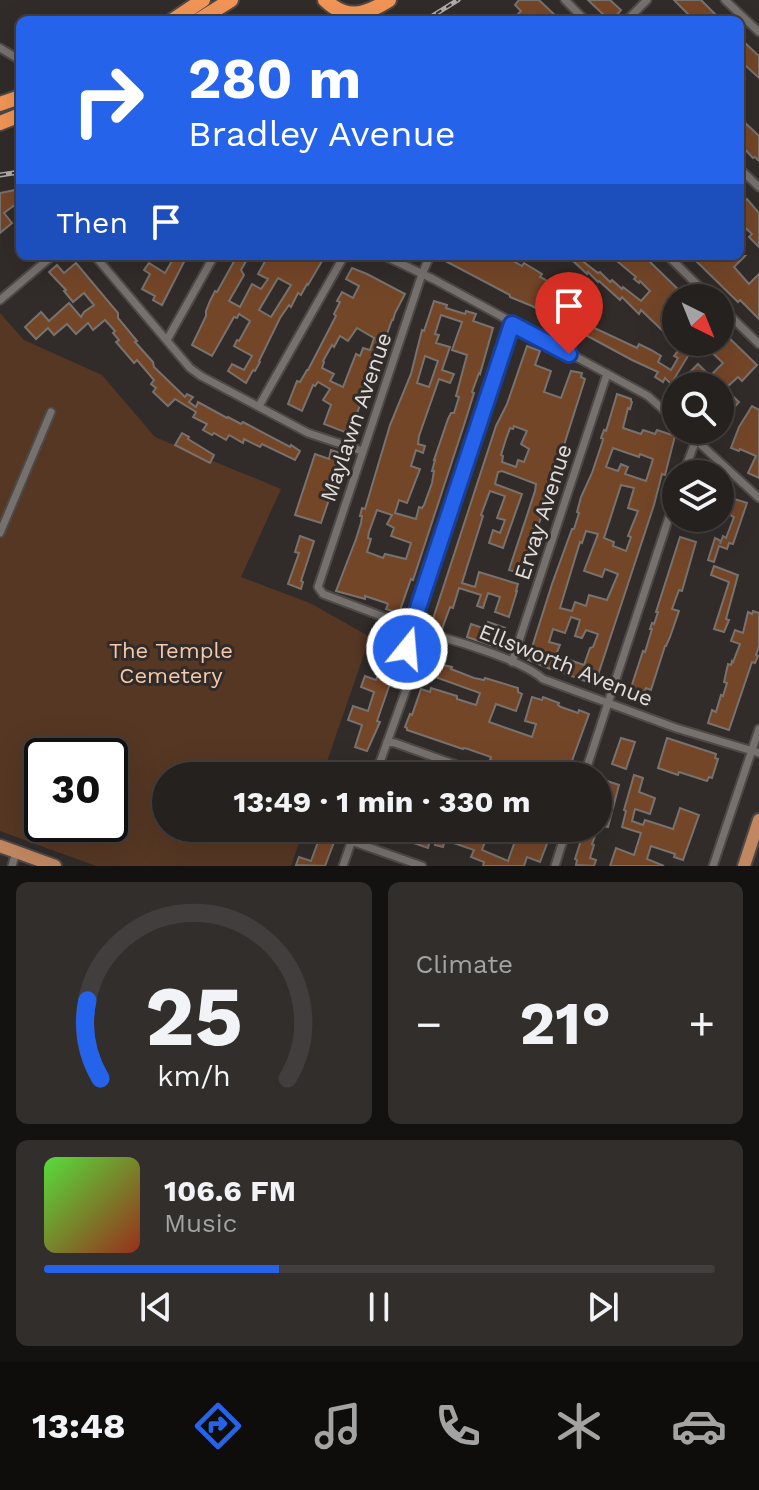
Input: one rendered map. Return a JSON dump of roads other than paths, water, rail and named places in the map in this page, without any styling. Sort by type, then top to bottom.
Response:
[{"type":"highway","points":[[179,16],[203,0]]},
{"type":"highway","points":[[205,16],[231,0]]},
{"type":"highway","points":[[325,0],[338,10],[354,14],[374,9],[389,0]]},
{"type":"main road","points":[[744,866],[759,820]]},
{"type":"main road","points":[[0,846],[55,866]]},
{"type":"street","points":[[565,0],[581,16]]},
{"type":"street","points":[[631,16],[647,0]]},
{"type":"street","points":[[725,0],[742,16]]},
{"type":"street","points":[[744,18],[759,32]]},
{"type":"street","points":[[744,173],[759,187]]},
{"type":"street","points":[[0,300],[47,260]]},
{"type":"street","points":[[98,260],[190,368],[201,376],[308,433],[362,451]]},
{"type":"street","points":[[167,340],[212,260]]},
{"type":"street","points":[[259,406],[342,260]]},
{"type":"street","points":[[393,260],[648,396],[662,408]]},
{"type":"street","name":"Maylawn Avenue","points":[[319,590],[362,451],[428,260]]},
{"type":"street","points":[[672,260],[697,284]]},
{"type":"street","points":[[734,320],[759,344]]},
{"type":"street","points":[[380,762],[407,687],[406,656],[410,632],[512,324]]},
{"type":"street","name":"Ervay Avenue","points":[[512,662],[607,374]]},
{"type":"street","points":[[0,533],[51,412]]},
{"type":"street","points":[[700,444],[759,498]]},
{"type":"street","points":[[589,762],[664,532]]},
{"type":"street","name":"Ellsworth Avenue","points":[[319,590],[392,620],[410,632],[437,636],[512,662],[533,670],[543,679],[676,728],[755,752]]},
{"type":"street","points":[[713,866],[755,752],[759,729]]},
{"type":"street","points":[[387,742],[448,762]]},
{"type":"street","points":[[343,866],[351,842]]},
{"type":"street","points":[[354,842],[422,866]]},
{"type":"street","points":[[555,866],[563,842]]},
{"type":"street","points":[[12,866],[16,852]]},
{"type":"railway","points":[[432,16],[458,0]]},
{"type":"railway","points":[[0,175],[16,173]]},
{"type":"park label","name":"The Temple Cemetery","points":[[171,662]]}]
